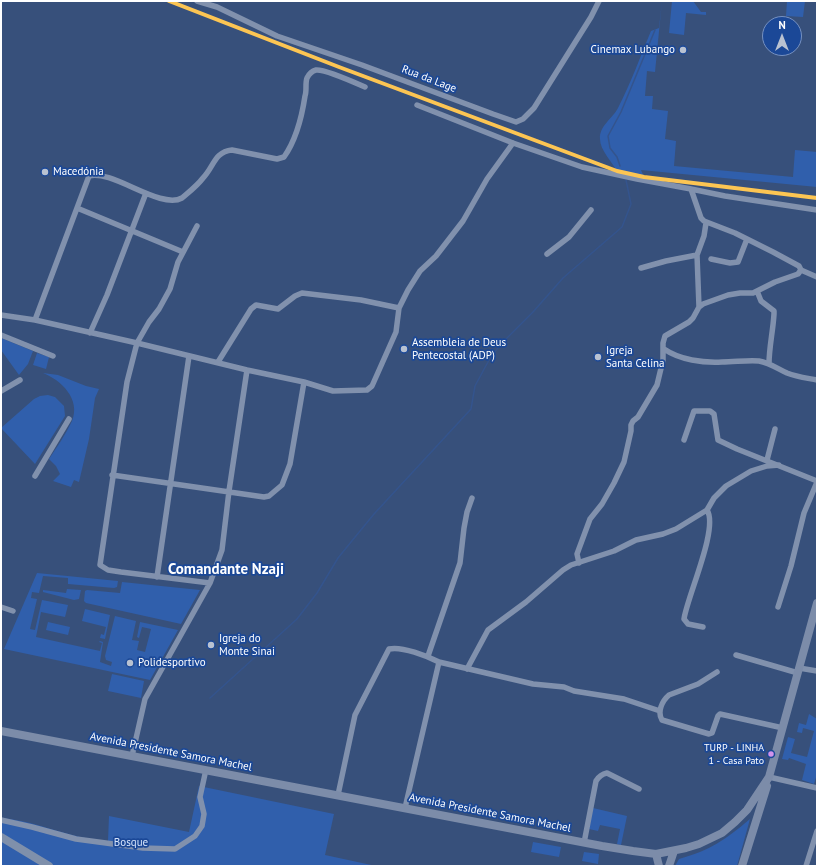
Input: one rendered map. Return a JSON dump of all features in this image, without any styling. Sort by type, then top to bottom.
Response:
[{"type":"main road","name":"Avenida Presidente Samora Machel","points":[[1,731],[584,843],[633,852],[656,854],[699,844],[722,833],[747,810],[769,777],[817,603]]},
{"type":"main road","points":[[742,866],[769,777]]},
{"type":"main road","points":[[1,837],[49,866]]},
{"type":"main road","points":[[669,866],[674,851]]},
{"type":"main road","points":[[656,854],[659,866]]},
{"type":"street","name":"Rua da Lage","points":[[197,1],[217,7],[277,36],[362,65],[516,122],[523,119],[534,108],[591,17],[599,1]]},
{"type":"street","points":[[35,320],[88,176],[94,174],[170,201],[178,201],[205,177],[218,157],[224,151],[232,150],[277,158],[284,157],[296,130],[303,107],[307,79],[309,74],[313,71],[322,70],[365,87]]},
{"type":"street","points":[[417,105],[513,143],[582,167],[637,180],[725,196],[817,210]]},
{"type":"street","points":[[1,315],[35,320],[137,343],[247,370],[304,382],[333,391],[368,390],[372,386],[396,332],[399,308],[408,290],[420,272],[436,256],[463,221],[487,179],[513,143]]},
{"type":"street","points":[[691,189],[701,218],[706,223],[731,231],[799,266],[801,270],[817,277]]},
{"type":"street","points":[[90,333],[107,295],[146,193]]},
{"type":"street","points":[[77,208],[184,252]]},
{"type":"street","points":[[547,254],[569,238],[591,210]]},
{"type":"street","points":[[579,563],[577,554],[590,519],[602,504],[624,462],[631,425],[657,385],[663,360],[663,343],[665,336],[689,322],[699,307],[697,256],[704,236],[706,223]]},
{"type":"street","points":[[197,226],[178,262],[170,289],[159,309],[148,322],[137,343],[128,382],[112,475],[100,565],[108,570],[210,583]]},
{"type":"street","points":[[711,259],[730,263],[738,262],[747,239]]},
{"type":"street","points":[[641,268],[666,261],[697,256]]},
{"type":"street","points":[[699,307],[728,295],[753,293],[775,282],[798,274],[801,270]]},
{"type":"street","points":[[757,291],[761,301],[774,311],[772,343],[769,350],[769,364]]},
{"type":"street","points":[[218,362],[256,305],[278,309],[295,296],[302,293],[361,300],[399,308]]},
{"type":"street","points":[[1,335],[53,356]]},
{"type":"street","points":[[664,349],[682,358],[722,362],[756,361],[769,364],[790,374],[817,380]]},
{"type":"street","points":[[157,577],[189,356]]},
{"type":"street","points":[[132,756],[145,699],[210,583],[224,544],[229,491],[247,370]]},
{"type":"street","points":[[1,391],[20,380]]},
{"type":"street","points":[[112,475],[264,497],[269,496],[282,485],[290,464],[304,382]]},
{"type":"street","points":[[684,440],[694,411],[710,410],[714,414],[718,440],[737,450],[767,460],[817,481],[804,513],[791,566],[778,607]]},
{"type":"street","points":[[35,476],[69,419]]},
{"type":"street","points":[[767,460],[775,429]]},
{"type":"street","points":[[467,669],[488,630],[563,570],[571,565],[614,550],[636,540],[669,532],[707,510],[714,498],[726,486],[751,471],[767,466],[779,466]]},
{"type":"street","points":[[428,656],[460,563],[466,523],[472,498]]},
{"type":"street","points":[[703,627],[688,624],[684,620],[699,572],[710,525],[710,514],[707,510]]},
{"type":"street","points":[[1,607],[13,612]]},
{"type":"street","points":[[338,795],[355,715],[389,649],[396,649],[428,656],[439,662],[533,684],[564,687],[574,691],[624,699],[660,711]]},
{"type":"street","points":[[736,655],[798,670],[817,671]]},
{"type":"street","points":[[405,808],[439,662]]},
{"type":"street","points":[[717,672],[698,684],[669,695],[660,711],[660,717],[662,720],[709,734],[712,733],[720,714],[783,728]]},
{"type":"street","points":[[584,843],[598,777],[607,773],[639,789]]},
{"type":"street","points":[[1,820],[76,839],[143,848],[174,849],[195,836],[202,826],[204,814],[200,797],[205,774]]},
{"type":"street","points":[[769,777],[817,788]]},
{"type":"street","points":[[806,866],[817,831]]},
{"type":"green space","points":[[662,1],[655,72],[647,71],[645,96],[653,96],[652,109],[668,111],[665,139],[676,141],[674,166],[793,177],[795,150],[817,152],[817,187],[641,170],[644,177],[617,171],[602,147],[600,134],[604,126],[616,112],[623,99],[651,31],[659,28]]},
{"type":"green space","points":[[672,1],[693,1],[701,12],[706,12],[706,15],[686,13],[684,35],[669,33]]},
{"type":"green space","points":[[787,1],[805,1],[803,17],[786,16]]},
{"type":"green space","points":[[1,338],[33,351],[28,364],[19,375],[1,350]]},
{"type":"green space","points":[[37,353],[49,357],[46,369],[33,365]]},
{"type":"green space","points":[[43,373],[58,375],[86,386],[99,389],[95,398],[89,439],[79,482],[74,480],[71,487],[53,481],[60,474],[56,466],[49,459],[72,421],[74,405],[68,391],[56,380]]},
{"type":"green space","points":[[48,395],[55,397],[64,406],[65,416],[35,464],[1,428],[34,399],[40,396]]},
{"type":"green space","points":[[37,573],[118,581],[117,587],[114,588],[68,584],[68,578],[43,576],[39,593],[32,592],[31,598],[37,599],[30,629],[35,630],[42,600],[68,605],[65,617],[41,612],[36,637],[100,651],[102,643],[99,642],[103,642],[100,662],[111,666],[112,662],[106,660],[105,656],[115,616],[136,621],[132,640],[139,641],[137,650],[145,652],[151,629],[142,627],[139,638],[137,637],[140,622],[178,630],[150,680],[4,649]]},
{"type":"green space","points":[[122,582],[200,590],[181,624],[86,603],[84,601],[85,591],[87,590],[120,593]]},
{"type":"green space","points":[[67,589],[81,590],[79,599],[74,600],[43,592],[43,590],[66,593]]},
{"type":"green space","points":[[85,609],[110,615],[105,639],[100,638],[101,634],[104,635],[106,627],[82,621]]},
{"type":"green space","points":[[48,622],[70,627],[68,635],[46,630]]},
{"type":"green space","name":"Polidesportivo","points":[[112,674],[144,681],[141,698],[108,691]]},
{"type":"green space","points":[[809,714],[817,719],[817,774],[814,784],[802,780],[806,764],[789,758],[788,760],[782,759],[788,737],[795,739],[791,753],[807,757],[814,731],[803,728],[802,733],[797,732],[799,723],[806,725]]},
{"type":"green space","name":"Bosque","points":[[199,786],[334,814],[325,855],[376,866],[1,866],[1,818],[31,823],[80,837],[108,841],[109,816],[189,832]]},
{"type":"green space","points":[[593,808],[627,816],[621,845],[617,844],[620,829],[600,825],[598,831],[589,829]]},
{"type":"green space","points":[[750,819],[737,866],[675,866],[679,859],[690,856],[717,844]]},
{"type":"green space","points":[[533,842],[561,847],[559,857],[531,852]]},
{"type":"green space","points":[[584,852],[599,854],[598,864],[582,861]]},
{"type":"waterway","points":[[620,166],[617,157],[610,148],[608,136],[621,112],[655,30]]},
{"type":"waterway","points":[[210,698],[297,619],[317,593],[338,558],[374,514],[471,409],[475,386],[489,360],[500,345],[533,312],[563,278],[622,227],[631,204],[626,180]]},
{"type":"transit line","points":[[169,1],[339,67],[617,171],[644,177],[817,198]]},
{"type":"place","name":"Cinemax Lubango","points":[[683,50]]},
{"type":"place","name":"Macedónia","points":[[45,172]]},
{"type":"place","name":"Assembleia de Deus Pentecostal (ADP)","points":[[404,349]]},
{"type":"place","name":"Igreja Santa Celina","points":[[598,357]]},
{"type":"place","name":"Igreja do Monte Sinai","points":[[211,645]]},
{"type":"place","name":"Polidesportivo","points":[[130,663]]},
{"type":"place","name":"TURP - LINHA 1 - Casa Pato","points":[[771,754]]},
{"type":"district","name":"Comandante Nzaji","points":[[226,570]]}]
